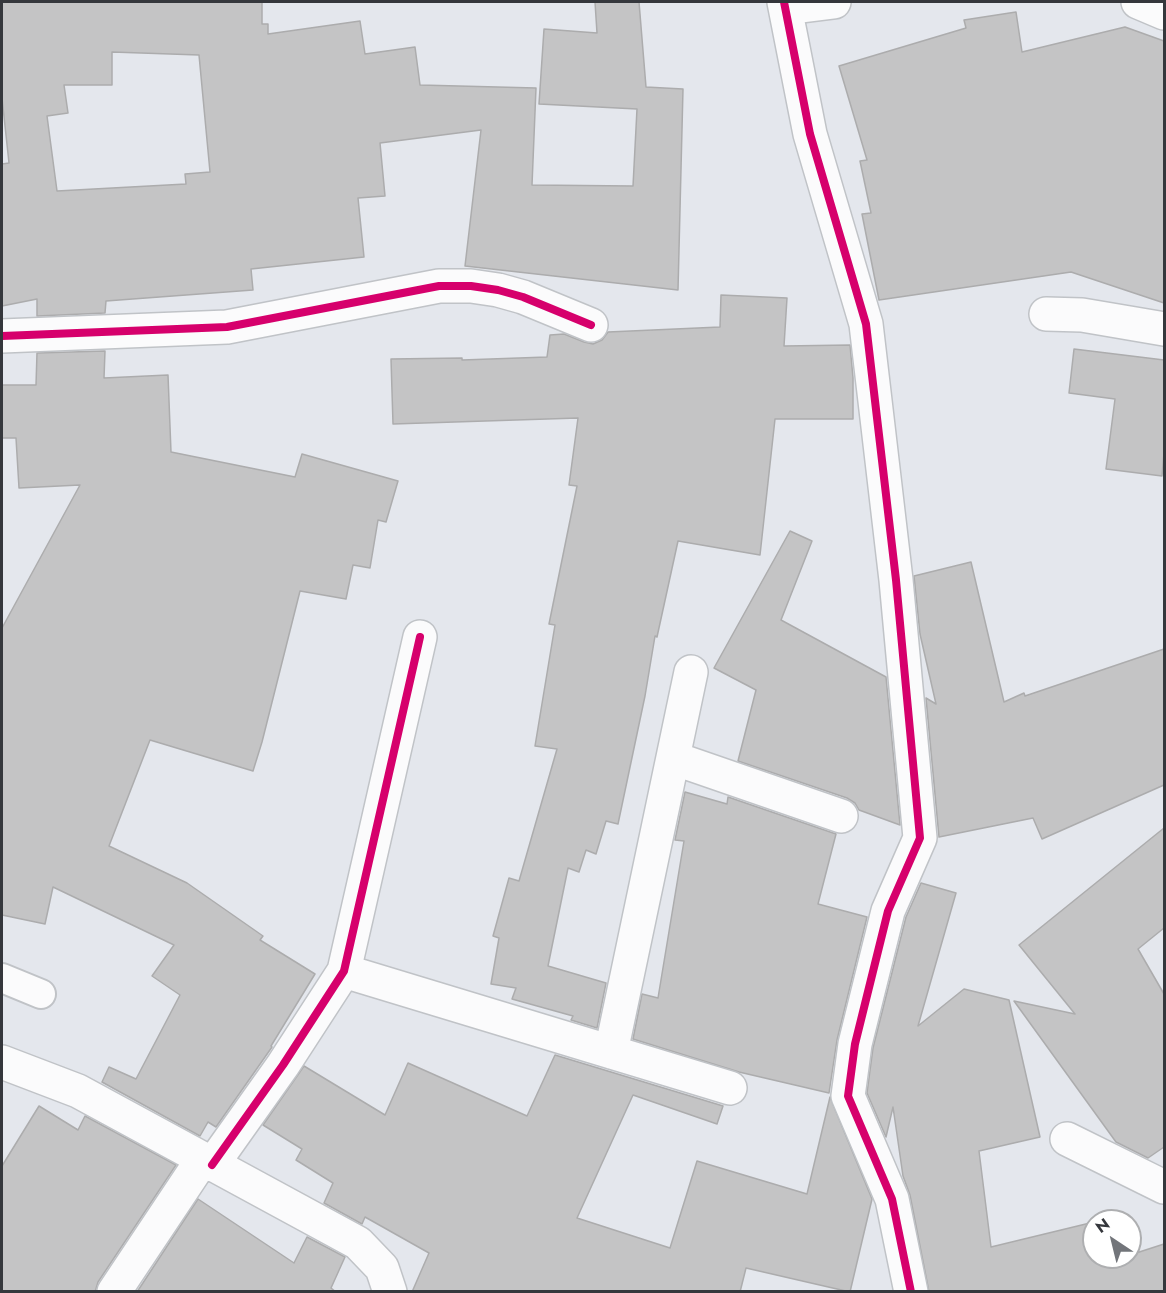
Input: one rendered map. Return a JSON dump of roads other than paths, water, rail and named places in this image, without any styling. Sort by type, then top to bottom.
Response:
[{"type":"street","points":[[834,2],[785,5],[810,134],[866,324],[896,580],[920,838],[888,911],[855,1044],[848,1096],[891,1199],[911,1292]]},
{"type":"street","points":[[1138,2],[1164,13]]},
{"type":"street","points":[[2,336],[227,327],[439,286],[489,289],[523,297],[591,325]]},
{"type":"street","points":[[1046,314],[1082,315],[1164,329]]},
{"type":"street","points":[[114,1292],[207,1163],[283,1065],[344,971],[420,637]]},
{"type":"street","points":[[610,1052],[691,672]]},
{"type":"street","points":[[673,758],[841,816]]},
{"type":"street","points":[[344,971],[730,1088]]},
{"type":"street","points":[[2,1062],[78,1091],[358,1243],[382,1268],[390,1292]]},
{"type":"street","points":[[1067,1139],[1164,1187]]},
{"type":"lane","points":[[2,978],[41,994]]}]
